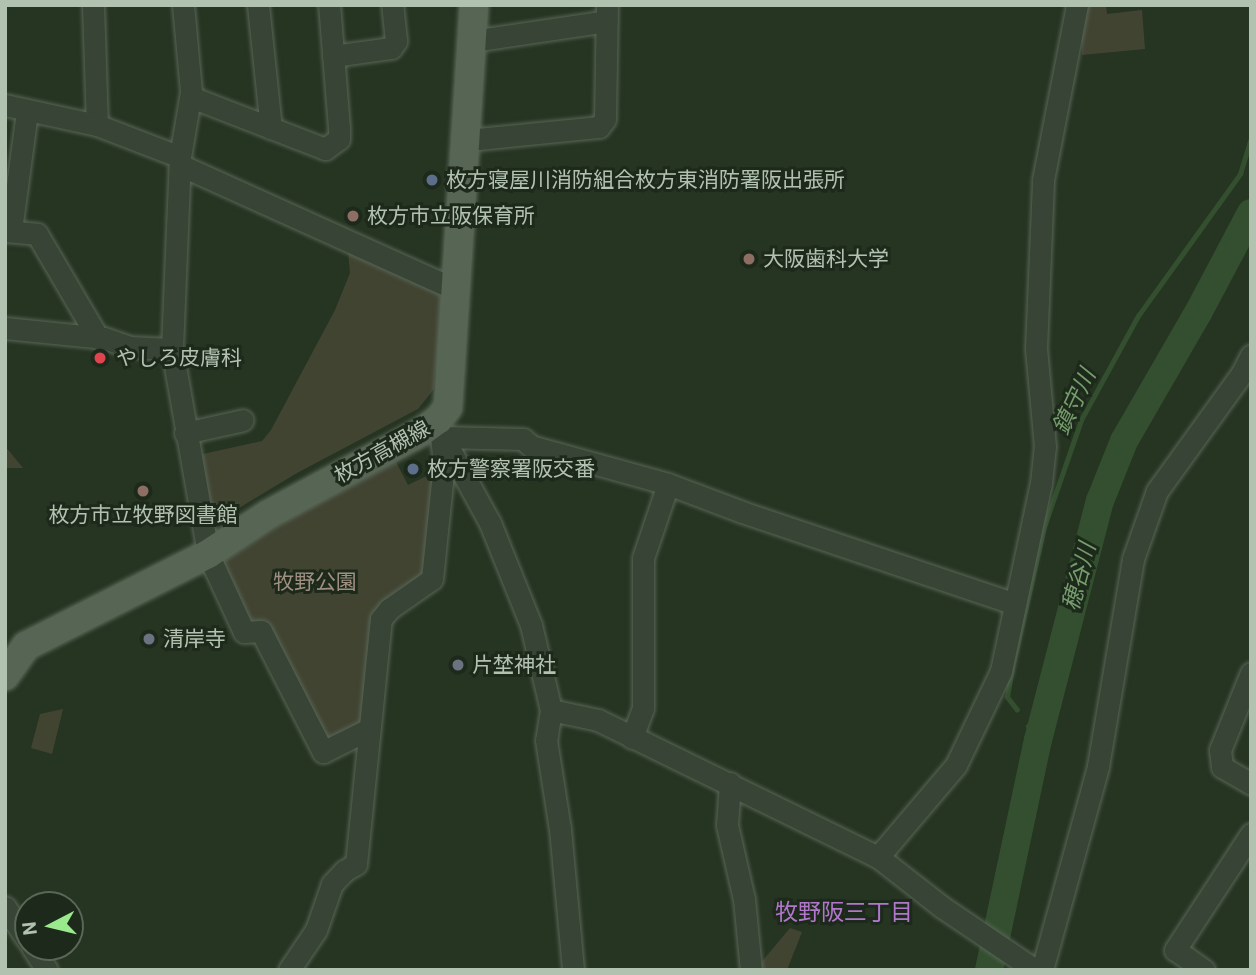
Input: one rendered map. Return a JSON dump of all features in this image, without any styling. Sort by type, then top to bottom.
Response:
[{"type":"main road","name":"枚方高槻線","points":[[5,676],[26,646],[208,554],[267,515],[421,432],[441,428],[450,393],[474,5]]},
{"type":"street","points":[[93,5],[97,125]]},
{"type":"street","points":[[183,5],[191,97],[180,161],[172,349],[208,554],[244,632],[261,631],[323,752],[369,729]]},
{"type":"street","points":[[258,5],[271,128]]},
{"type":"street","points":[[191,97],[325,149],[339,139],[329,5]]},
{"type":"street","points":[[333,56],[391,48],[396,41],[393,5]]},
{"type":"street","points":[[878,857],[956,765],[1001,671],[1041,483],[1045,447],[1036,349],[1043,180],[1077,5]]},
{"type":"street","points":[[466,135],[478,139],[599,127],[605,119],[607,13],[472,41]]},
{"type":"street","points":[[5,105],[27,112],[97,125],[455,289]]},
{"type":"street","points":[[27,112],[8,230],[37,234],[98,338]]},
{"type":"street","points":[[5,328],[98,338],[130,347],[172,349]]},
{"type":"street","points":[[1042,970],[1098,766],[1133,559],[1157,491],[1242,373],[1251,355]]},
{"type":"street","points":[[185,433],[243,420]]},
{"type":"street","points":[[441,428],[523,439],[531,446],[668,484],[755,517],[1015,604]]},
{"type":"street","points":[[441,428],[490,523],[531,625],[551,710],[546,740],[561,829],[573,970]]},
{"type":"street","points":[[289,970],[316,930],[332,884],[344,871],[356,864],[381,619],[389,609],[432,579],[441,428]]},
{"type":"street","points":[[632,737],[643,708],[643,558],[668,484]]},
{"type":"street","points":[[1251,673],[1220,750],[1222,767],[1251,784]]},
{"type":"street","points":[[551,710],[598,720],[878,857],[1035,970]]},
{"type":"street","points":[[730,783],[727,825],[744,899],[751,970]]},
{"type":"street","points":[[1204,970],[1175,950],[1251,834]]},
{"type":"green space","points":[[1082,5],[1106,5],[1107,14],[1142,10],[1145,49],[1082,55]]},
{"type":"green space","points":[[348,251],[443,294],[434,389],[418,409],[297,473],[209,526],[194,456],[262,441],[271,430],[335,310],[350,273]]},
{"type":"green space","points":[[5,446],[23,468],[5,468]]},
{"type":"green space","name":"牧野公園","points":[[395,460],[408,485],[435,472],[428,570],[378,610],[360,728],[329,745],[251,624],[218,558]]},
{"type":"green space","points":[[63,709],[52,754],[31,748],[40,714]]},
{"type":"green space","points":[[790,928],[802,932],[787,970],[755,970]]},
{"type":"waterway","name":"鎮守川","points":[[1017,710],[1007,697],[1014,659],[1044,527],[1081,420],[1138,316],[1240,174],[1251,138]]},
{"type":"waterway","name":"穂谷川","points":[[989,970],[1038,740],[1100,501],[1124,441],[1198,313],[1251,213]]},
{"type":"waterway","name":"鎮守川","points":[[1028,726],[1038,740]]},
{"type":"place","name":"枚方寝屋川消防組合枚方東消防署阪出張所","points":[[432,180]]},
{"type":"place","name":"枚方市立阪保育所","points":[[353,216]]},
{"type":"place","name":"大阪歯科大学","points":[[749,259]]},
{"type":"place","name":"やしろ皮膚科","points":[[100,358]]},
{"type":"place","name":"枚方警察署阪交番","points":[[413,469]]},
{"type":"place","name":"枚方市立牧野図書館","points":[[143,491]]},
{"type":"place","name":"清岸寺","points":[[149,639]]},
{"type":"place","name":"片埜神社","points":[[458,665]]},
{"type":"district","name":"牧野阪三丁目","points":[[844,913]]}]
